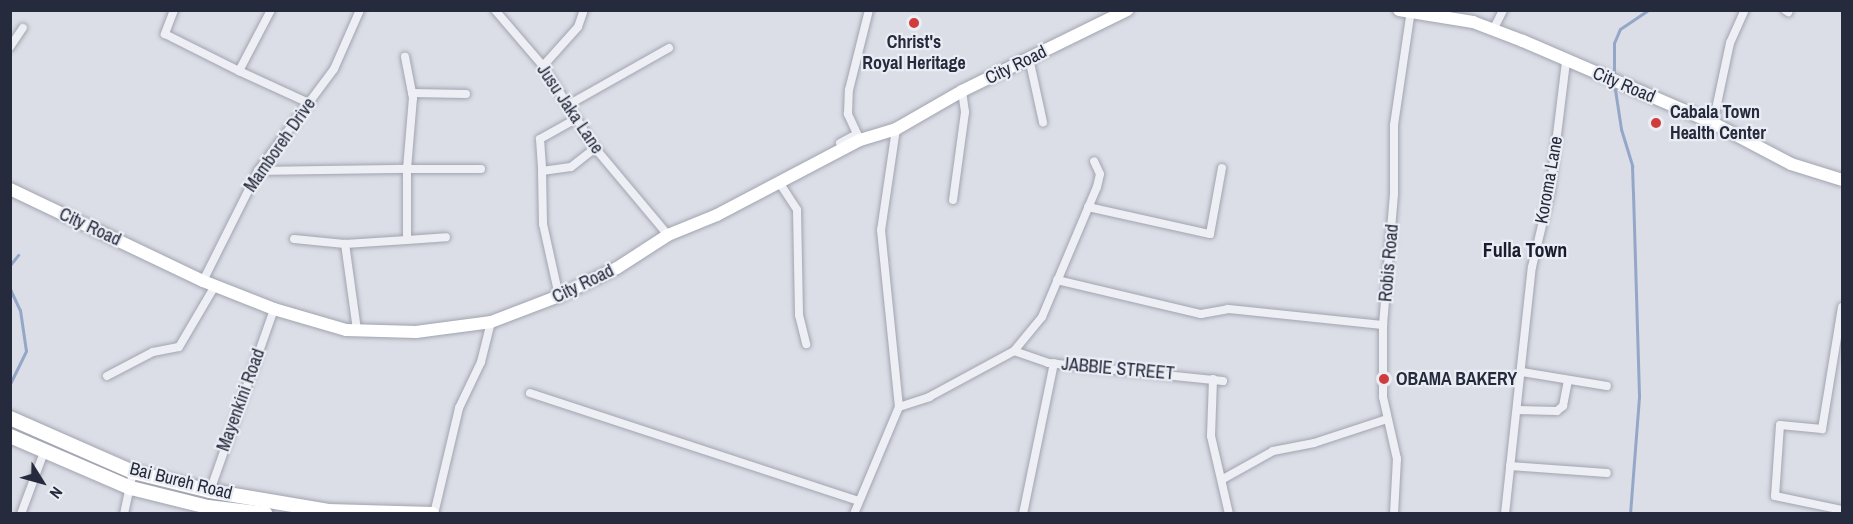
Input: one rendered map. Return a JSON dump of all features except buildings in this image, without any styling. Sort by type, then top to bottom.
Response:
[{"type":"highway","name":"Bai Bureh Road","points":[[10,418],[134,472],[210,491],[328,511],[433,513]]},
{"type":"highway","name":"Bai Bureh Road","points":[[10,436],[131,488],[208,510],[266,513]]},
{"type":"main road","name":"City Road","points":[[10,189],[203,281],[274,309],[357,330],[416,332],[491,322],[559,296],[617,268],[668,235],[779,182],[859,137],[896,129],[962,91],[1127,10]]},
{"type":"main road","name":"City Road","points":[[1407,11],[1473,22],[1713,123],[1791,164],[1842,180]]},
{"type":"street","points":[[174,10],[165,34],[309,103]]},
{"type":"street","points":[[239,71],[271,10]]},
{"type":"street","name":"Mamboreh Drive","points":[[203,281],[258,171],[334,69],[360,10]]},
{"type":"street","name":"Jusu Jaka Lane","points":[[495,10],[543,66],[568,105],[574,120],[595,148],[668,235]]},
{"type":"street","points":[[543,66],[578,27],[584,10]]},
{"type":"street","points":[[840,143],[859,137],[848,114],[849,90],[869,10]]},
{"type":"street","points":[[1493,30],[1503,10]]},
{"type":"street","points":[[1713,123],[1730,43],[1745,10]]},
{"type":"street","name":"Robis Road","points":[[1394,513],[1397,459],[1383,397],[1383,325],[1392,242],[1394,126],[1407,11]]},
{"type":"street","points":[[10,47],[23,28]]},
{"type":"street","points":[[568,105],[669,48]]},
{"type":"street","points":[[405,57],[412,93],[407,169],[407,240]]},
{"type":"street","points":[[1029,58],[1043,122]]},
{"type":"street","name":"Koroma Lane","points":[[1505,513],[1532,267],[1550,192],[1566,61]]},
{"type":"street","points":[[953,200],[965,112],[962,91]]},
{"type":"street","points":[[412,93],[466,94]]},
{"type":"street","points":[[559,296],[543,224],[540,139],[574,120]]},
{"type":"street","points":[[854,513],[899,407],[881,230],[896,129]]},
{"type":"street","points":[[542,171],[571,167],[595,148]]},
{"type":"street","points":[[899,407],[928,397],[1014,351],[1042,317],[1100,174],[1094,161]]},
{"type":"street","points":[[1088,207],[1210,234],[1222,168]]},
{"type":"street","points":[[258,171],[481,170]]},
{"type":"street","points":[[779,182],[797,210],[800,315],[806,344]]},
{"type":"street","points":[[294,239],[326,245],[446,237]]},
{"type":"street","points":[[345,244],[357,330]]},
{"type":"street","points":[[1057,280],[1202,314],[1228,309],[1383,325]]},
{"type":"street","points":[[107,376],[153,352],[179,347],[215,286]]},
{"type":"street","points":[[1842,307],[1838,361],[1822,429],[1780,425],[1776,496],[1842,510]]},
{"type":"street","name":"Mayenkini Road","points":[[210,491],[274,309]]},
{"type":"street","points":[[433,513],[459,408],[481,362],[491,322]]},
{"type":"street","name":"JABBIE STREET","points":[[1014,351],[1054,363],[1223,381]]},
{"type":"street","points":[[1023,513],[1054,363]]},
{"type":"street","points":[[1522,372],[1606,386]]},
{"type":"street","points":[[1213,379],[1210,436],[1224,478],[1229,513]]},
{"type":"street","points":[[1517,410],[1557,411],[1563,406],[1568,380]]},
{"type":"street","points":[[530,393],[859,501]]},
{"type":"street","points":[[1224,478],[1273,451],[1325,440],[1388,418]]},
{"type":"street","points":[[21,513],[44,452]]},
{"type":"street","points":[[1510,466],[1607,473]]},
{"type":"street","points":[[124,513],[134,472]]},
{"type":"waterway","points":[[1614,76],[1614,43],[1620,29],[1648,10]]},
{"type":"waterway","points":[[1614,83],[1621,129],[1632,166],[1639,397],[1630,514]]},
{"type":"waterway","points":[[10,265],[18,255]]},
{"type":"waterway","points":[[10,289],[20,310],[26,351],[10,384]]},
{"type":"place","name":"Christ's Royal Heritage","points":[[914,23]]},
{"type":"place","name":"Cabala Town Health Center","points":[[1656,123]]},
{"type":"place","name":"OBAMA BAKERY","points":[[1384,379]]},
{"type":"district","name":"Fulla Town","points":[[1525,249]]}]
